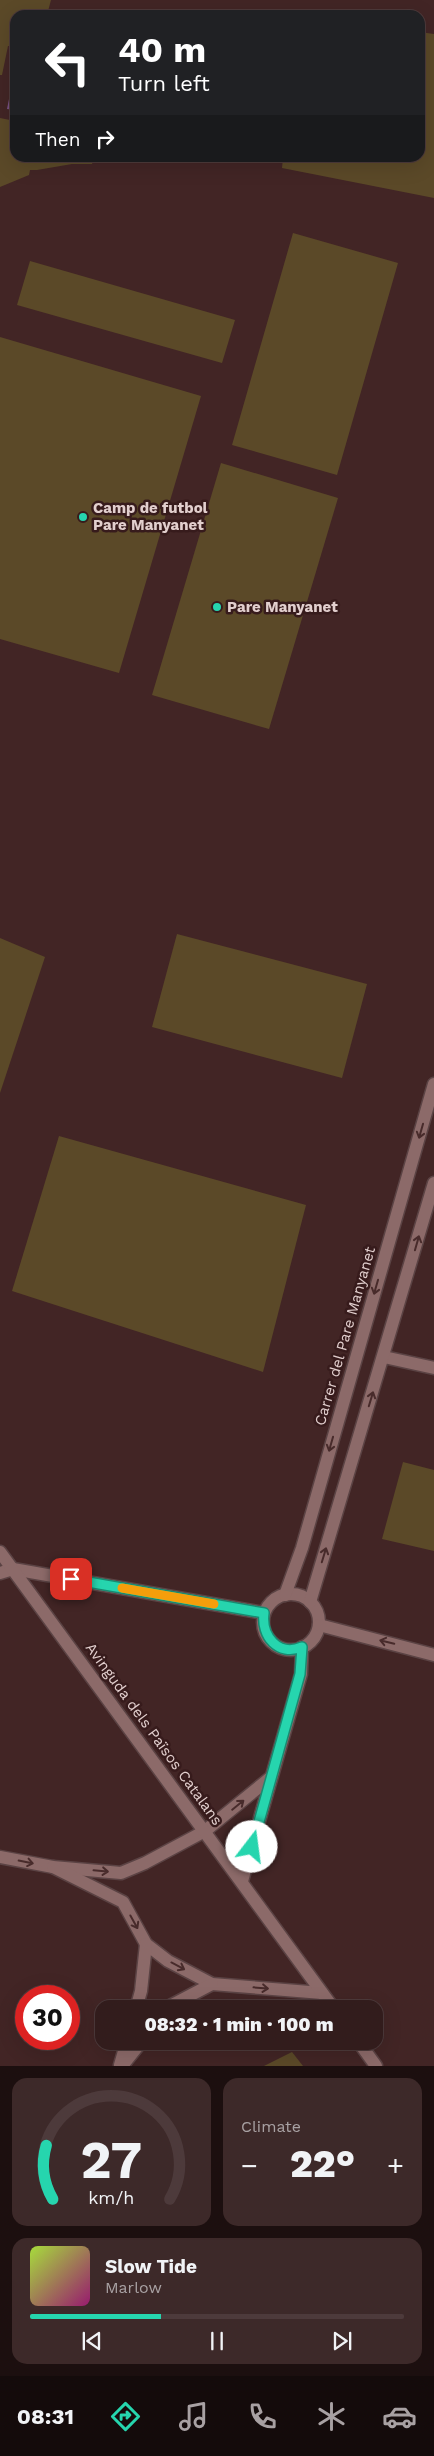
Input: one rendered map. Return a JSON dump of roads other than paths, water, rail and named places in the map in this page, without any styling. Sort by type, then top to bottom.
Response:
[{"type":"street","name":"Carrer del Pare Manyanet","points":[[285,1595],[302,1548],[434,1087]]},
{"type":"street","points":[[310,1602],[384,1357],[434,1182]]},
{"type":"street","points":[[384,1357],[434,1368]]},
{"type":"street","name":"Avinguda dels Països Catalans","points":[[0,1552],[6,1571],[242,1881],[327,2000]]},
{"type":"street","points":[[6,1571],[264,1613]]},
{"type":"street","points":[[295,1594],[310,1602],[318,1615],[319,1625],[314,1638],[302,1647],[283,1649],[270,1641],[264,1629],[264,1613],[270,1604],[285,1595],[295,1594]]},
{"type":"street","points":[[319,1625],[434,1655]]},
{"type":"street","points":[[242,1881],[300,1674],[302,1647]]},
{"type":"street","points":[[0,1857],[53,1867],[121,1872],[145,1864],[205,1832],[270,1778]]},
{"type":"street","points":[[53,1867],[123,1902],[146,1944],[168,1960],[212,1984],[322,1993]]},
{"type":"street","points":[[138,2000],[146,1944]]},
{"type":"street","points":[[180,2000],[212,1984]]},
{"type":"street","points":[[121,2066],[125,2050]]},
{"type":"street","points":[[121,2066],[134,2050]]},
{"type":"street","points":[[364,2050],[376,2066]]},
{"type":"place","name":"Camp de futbol Pare Manyanet","points":[[83,517]]},
{"type":"place","name":"Pare Manyanet","points":[[217,607]]}]
